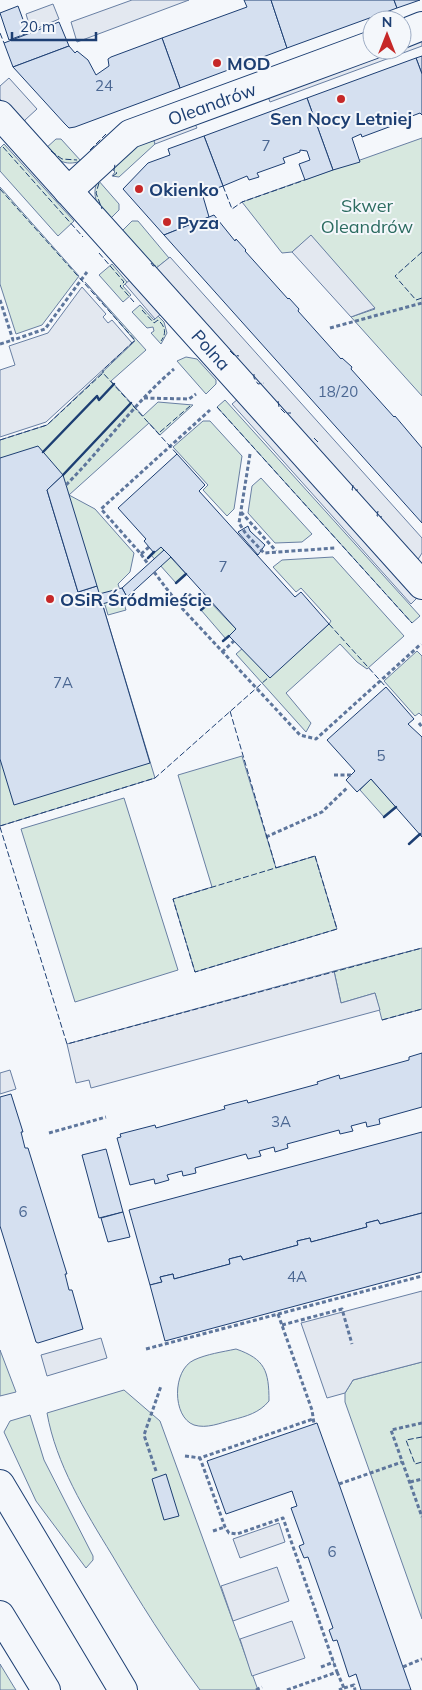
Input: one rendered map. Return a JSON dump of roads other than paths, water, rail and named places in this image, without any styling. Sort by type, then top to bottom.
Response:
[{"type":"street","name":"Oleandrów","points":[[68,191],[130,134],[362,49]]},
{"type":"street","name":"Polna","points":[[0,115],[422,585]]},
{"type":"street","points":[[0,1484],[123,1690]]},
{"type":"street","points":[[0,1615],[46,1690]]},
{"type":"place","name":"MOD","points":[[217,63]]},
{"type":"place","name":"Sen Nocy Letniej","points":[[341,99]]},
{"type":"place","name":"Okienko","points":[[139,189]]},
{"type":"place","name":"Pyza","points":[[167,222]]},
{"type":"place","name":"OSiR Śródmieście","points":[[50,599]]},
{"type":"park label","name":"Skwer Oleandrów","points":[[367,215]]}]
